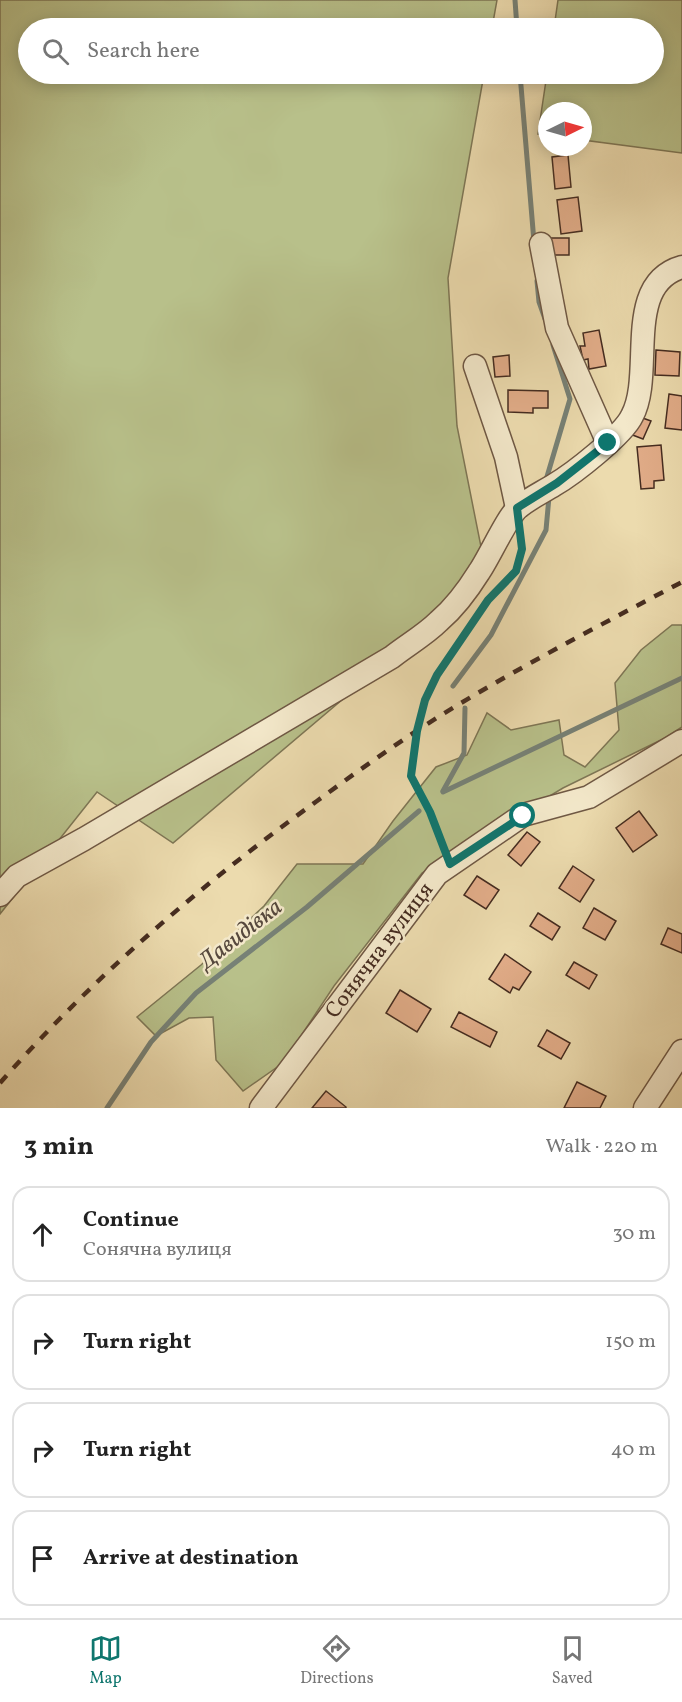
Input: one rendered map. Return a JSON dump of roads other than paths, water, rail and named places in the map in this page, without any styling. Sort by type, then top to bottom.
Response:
[{"type":"street","points":[[542,244],[556,328],[608,443]]},
{"type":"street","points":[[0,895],[18,876],[392,657],[439,622],[479,573],[517,508],[557,483],[618,435],[632,416],[641,386],[641,349],[646,309],[652,290],[668,271],[682,267]]},
{"type":"street","points":[[475,366],[506,457],[517,508]]},
{"type":"street","name":"Сонячна вулиця","points":[[261,1108],[437,874],[523,816],[589,797],[682,741]]},
{"type":"street","points":[[645,1108],[682,1051]]},
{"type":"waterway","points":[[515,0],[516,18]]},
{"type":"waterway","points":[[521,84],[534,242]]},
{"type":"waterway","points":[[537,281],[539,302],[545,319]]},
{"type":"waterway","points":[[546,480],[570,399],[553,345]]},
{"type":"waterway","points":[[453,686],[491,635],[546,530],[549,497]]},
{"type":"waterway","name":"Давидівка","points":[[443,792],[682,678]]},
{"type":"waterway","points":[[443,791],[464,753],[465,708]]},
{"type":"waterway","name":"Давидівка","points":[[107,1108],[151,1042],[196,993],[307,907],[419,811]]},
{"type":"railway","points":[[0,1083],[73,1005],[151,933],[232,865],[317,801],[420,728],[456,706],[682,582]]}]
